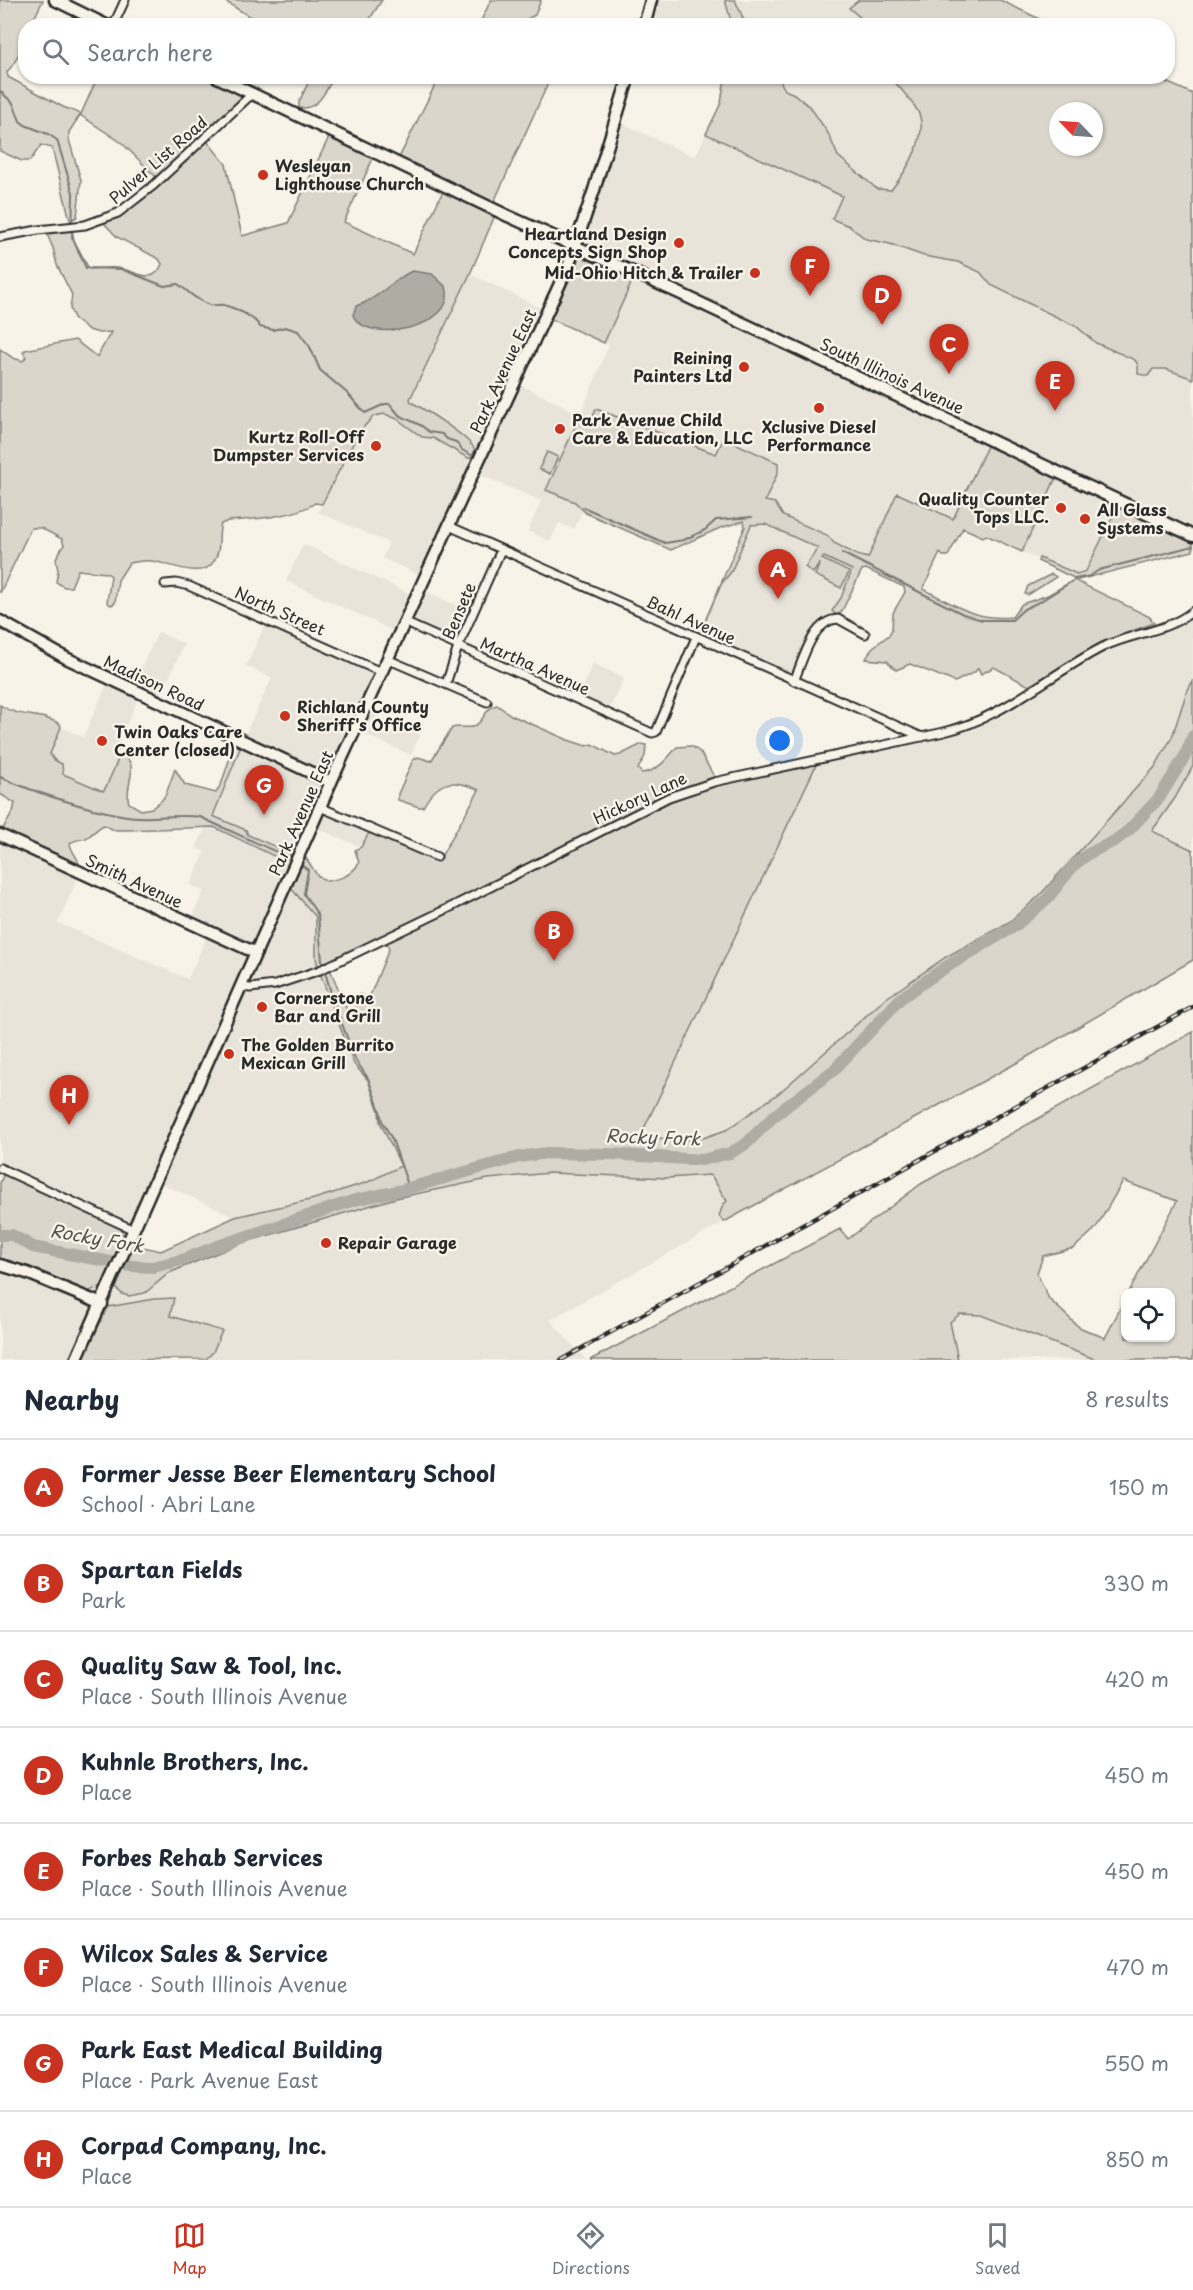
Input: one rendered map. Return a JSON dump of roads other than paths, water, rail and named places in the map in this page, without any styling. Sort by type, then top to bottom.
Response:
[{"type":"main road","points":[[55,0],[92,18]]},
{"type":"main road","points":[[646,18],[651,0]]},
{"type":"main road","name":"South Illinois Avenue","points":[[231,84],[1193,536]]},
{"type":"main road","name":"Park Avenue East","points":[[76,1360],[331,782],[576,246],[626,84]]},
{"type":"main road","name":"Madison Road","points":[[0,621],[79,664],[331,782]]},
{"type":"main road","name":"Smith Avenue","points":[[0,835],[256,953]]},
{"type":"main road","points":[[0,1266],[27,1273],[102,1304]]},
{"type":"street","points":[[116,18],[124,0]]},
{"type":"street","name":"Pulver List Road","points":[[0,237],[105,220],[133,202],[252,94]]},
{"type":"street","name":"Bahl Avenue","points":[[448,526],[922,737]]},
{"type":"street","name":"Bensete","points":[[446,684],[458,647],[501,550]]},
{"type":"street","name":"North Street","points":[[165,584],[176,583],[189,586],[381,672]]},
{"type":"street","name":"Hickory Lane","points":[[241,987],[275,985],[320,970],[684,791],[729,778],[922,737],[974,723],[1101,648],[1121,639],[1172,624],[1193,611]]},
{"type":"street","points":[[795,681],[816,633],[824,623],[838,620],[865,634]]},
{"type":"street","name":"Martha Avenue","points":[[404,622],[652,733],[656,732],[696,637]]},
{"type":"street","points":[[387,659],[487,702]]},
{"type":"street","points":[[320,807],[437,857]]},
{"type":"street","points":[[0,1168],[134,1230]]},
{"type":"waterway","points":[[0,91],[13,103],[20,121],[57,140],[73,193],[72,237],[86,268],[121,269],[164,286],[178,284],[205,303],[224,305],[244,313],[260,327],[273,330],[285,327],[298,331],[310,347],[320,370],[347,393],[365,413],[390,404],[399,415],[429,432],[442,434],[471,455]]},
{"type":"waterway","points":[[583,507],[665,543],[684,540],[705,530],[716,520],[752,517]]},
{"type":"waterway","points":[[1075,579],[1090,576],[1099,570],[1193,546]]},
{"type":"waterway","points":[[842,553],[963,614],[982,620],[1012,620],[1024,609],[1074,580]]},
{"type":"waterway","name":"Rocky Fork","points":[[0,1235],[12,1235],[33,1247],[131,1266],[153,1267],[182,1260],[355,1200],[402,1190],[519,1157],[547,1153],[610,1154],[702,1160],[730,1153],[746,1144],[774,1116],[834,1070],[901,998],[946,967],[1015,926],[1046,900],[1074,865],[1129,830],[1159,798],[1185,756],[1193,736]]},
{"type":"waterway","points":[[0,777],[57,799],[116,814],[139,817],[200,817],[294,860]]},
{"type":"waterway","points":[[299,863],[308,870],[304,894],[318,915],[322,961],[333,1000],[356,1061],[368,1078],[382,1121],[392,1139],[409,1188]]},
{"type":"railway","points":[[561,1360],[1193,1007]]},
{"type":"place","name":"Wesleyan Lighthouse Church","points":[[263,175]]},
{"type":"place","name":"Heartland Design Concepts Sign Shop","points":[[679,243]]},
{"type":"place","name":"Mid-Ohio Hitch & Trailer","points":[[755,273]]},
{"type":"place","name":"Wilcox Sales & Service","points":[[810,296]]},
{"type":"place","name":"Kuhnle Brothers, Inc.","points":[[882,325]]},
{"type":"place","name":"Reining Painters Ltd","points":[[744,367]]},
{"type":"place","name":"Quality Saw & Tool, Inc.","points":[[949,374]]},
{"type":"place","name":"Xclusive Diesel Performance","points":[[819,408]]},
{"type":"place","name":"Forbes Rehab Services","points":[[1055,411]]},
{"type":"place","name":"Park Avenue Child Care & Education, LLC","points":[[560,429]]},
{"type":"place","name":"Kurtz Roll-Off Dumpster Services","points":[[376,446]]},
{"type":"place","name":"Quality Counter Tops LLC.","points":[[1061,508]]},
{"type":"place","name":"All Glass Systems","points":[[1085,519]]},
{"type":"place","name":"Former Jesse Beer Elementary School","points":[[778,599]]},
{"type":"place","name":"Richland County Sheriff's Office","points":[[285,716]]},
{"type":"place","name":"Twin Oaks Care Center (closed)","points":[[102,741]]},
{"type":"place","name":"Park East Medical Building","points":[[264,815]]},
{"type":"place","name":"Spartan Fields","points":[[554,961]]},
{"type":"place","name":"Cornerstone Bar and Grill","points":[[262,1007]]},
{"type":"place","name":"The Golden Burrito Mexican Grill","points":[[229,1054]]},
{"type":"place","name":"Corpad Company, Inc.","points":[[69,1125]]},
{"type":"place","name":"Repair Garage","points":[[326,1243]]}]
